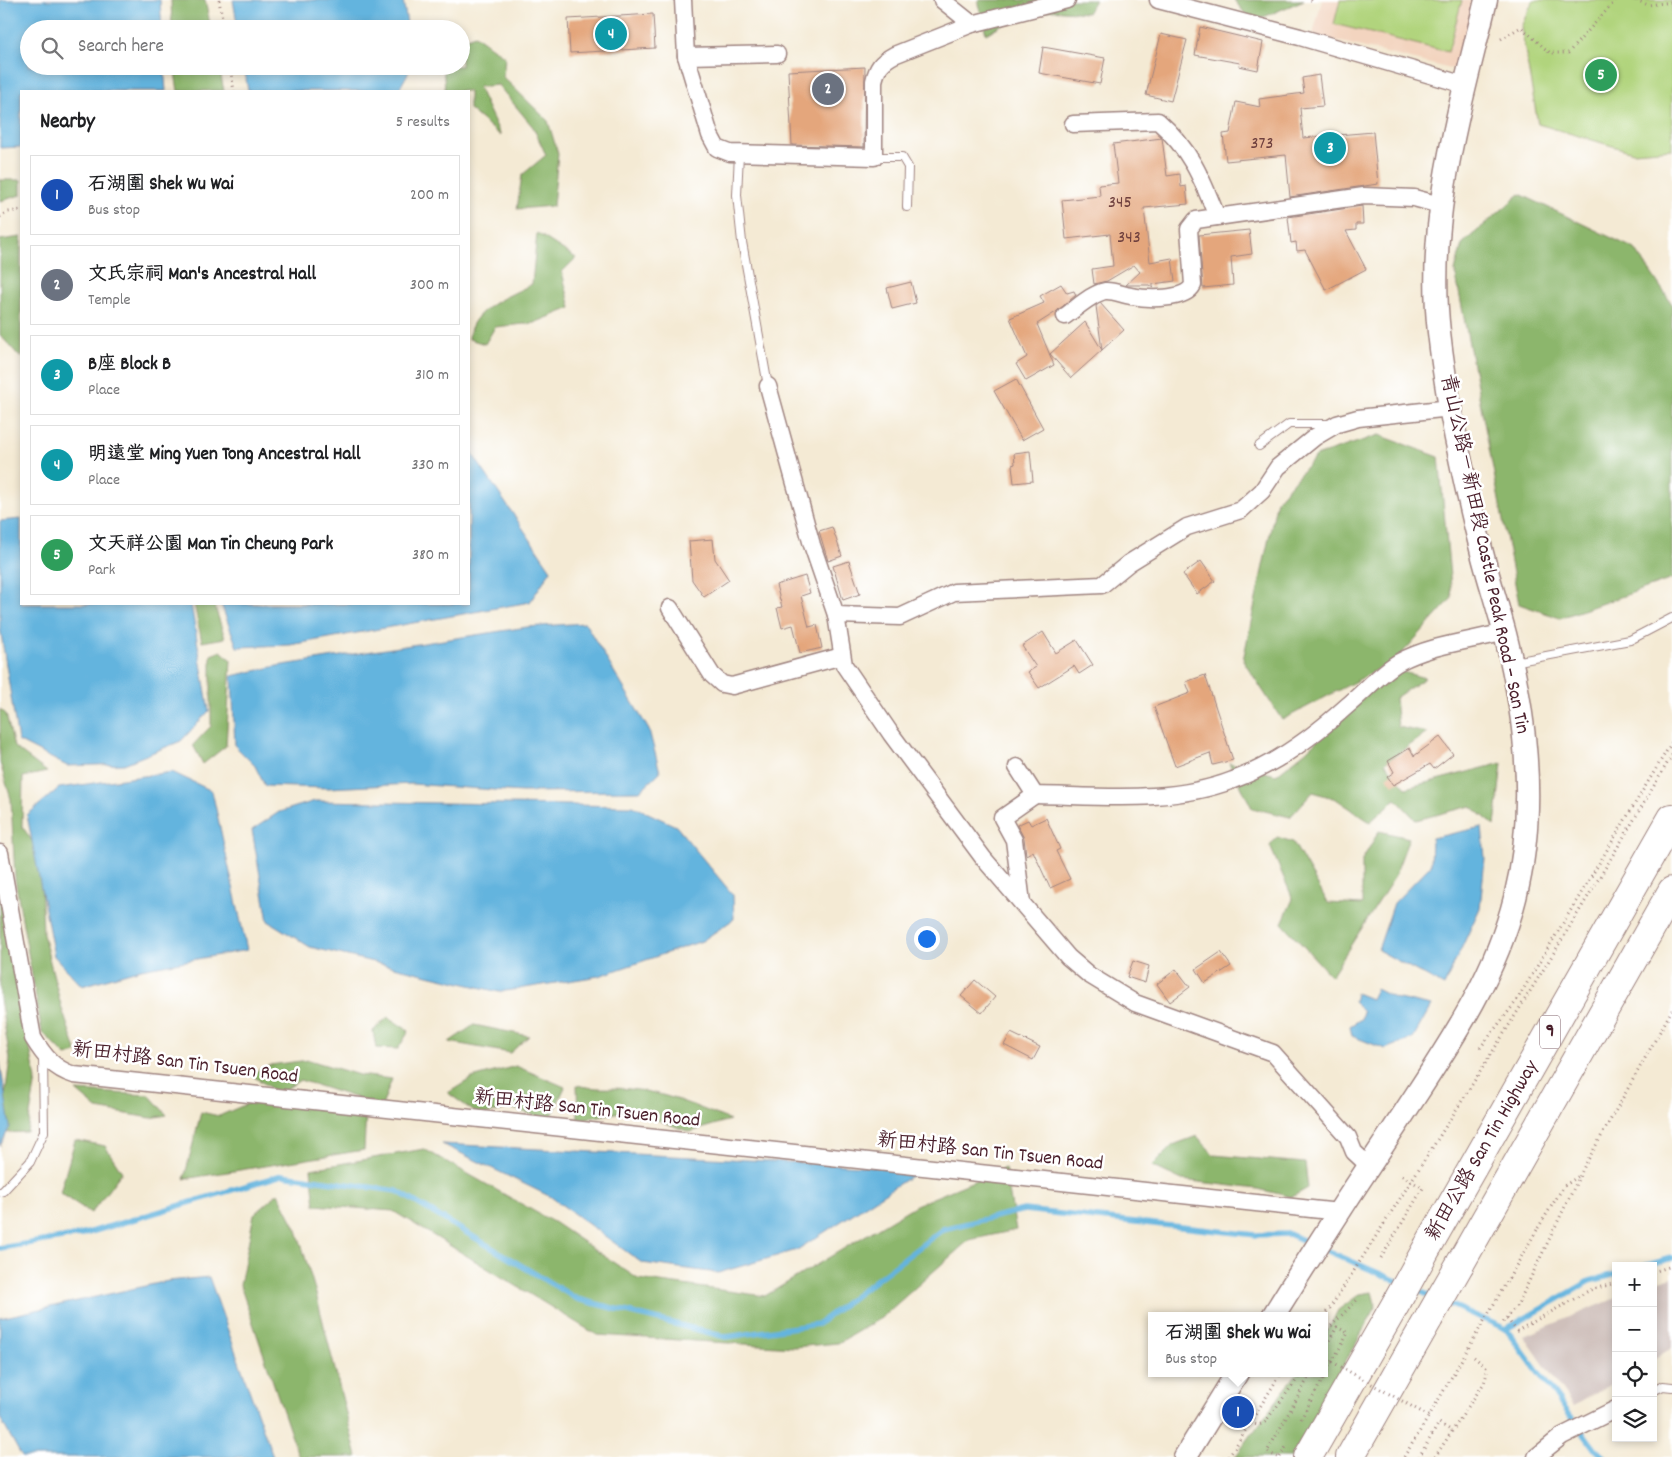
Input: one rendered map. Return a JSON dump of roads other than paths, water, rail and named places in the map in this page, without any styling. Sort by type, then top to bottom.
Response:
[{"type":"highway","name":"新田公路 San Tin Highway","points":[[1299,1448],[1398,1300],[1672,818]]},
{"type":"highway","name":"新田公路 San Tin Highway","points":[[1350,1457],[1672,891]]},
{"type":"main road","name":"青山公路－新田段 Castle Peak Road – San Tin","points":[[1275,1312],[1467,1015],[1486,980],[1509,919],[1523,858],[1528,799],[1524,733],[1505,632],[1475,526],[1451,408],[1437,311],[1436,264],[1440,205],[1465,85],[1486,0]]},
{"type":"main road","points":[[1185,1457],[1235,1377]]},
{"type":"street","points":[[683,0],[686,56],[712,142],[722,151],[739,154],[874,158],[874,82],[877,69],[884,61],[894,55],[972,24],[1067,0]]},
{"type":"street","points":[[942,0],[972,24]]},
{"type":"street","points":[[1158,0],[1300,37],[1465,85]]},
{"type":"street","points":[[686,56],[777,54]]},
{"type":"street","points":[[1074,124],[1158,121],[1176,137],[1200,173],[1216,217]]},
{"type":"street","points":[[1065,316],[1098,294],[1107,291],[1134,297],[1176,297],[1186,294],[1193,285],[1189,229],[1196,220],[1364,196],[1414,198],[1440,205]]},
{"type":"street","points":[[768,386],[812,545],[836,615],[844,665],[891,734],[984,859],[1068,957],[1111,990],[1135,1003],[1272,1053],[1348,1137],[1354,1152],[1369,1166]]},
{"type":"street","points":[[836,615],[900,617],[954,592],[1102,585],[1129,563],[1187,527],[1241,510],[1262,491],[1278,467],[1315,437],[1337,424],[1358,418],[1451,408]]},
{"type":"street","points":[[670,608],[712,675],[722,684],[732,686],[842,656]]},
{"type":"street","points":[[1022,903],[1014,840],[1002,818],[1035,795],[1163,796],[1191,793],[1226,783],[1266,764],[1314,732],[1399,662],[1421,653],[1505,632]]},
{"type":"street","points":[[1016,767],[1035,795]]},
{"type":"street","name":"新田村路 San Tin Tsuen Road","points":[[0,854],[33,1038],[43,1054],[58,1069],[85,1077],[1336,1217]]},
{"type":"street","points":[[1536,1457],[1562,1436],[1612,1411]]},
{"type":"lane","points":[[739,154],[736,181],[742,242],[768,386]]},
{"type":"lane","points":[[874,158],[895,156],[902,157],[905,161],[908,167],[907,207]]},
{"type":"lane","points":[[1259,446],[1289,424],[1337,424]]},
{"type":"lane","points":[[1512,662],[1630,640],[1672,618]]},
{"type":"lane","points":[[0,1192],[30,1162],[44,1132],[43,1054]]},
{"type":"lane","points":[[1657,1389],[1663,1386],[1672,1387]]},
{"type":"water","points":[[0,0],[160,0],[161,20],[20,20],[20,75],[165,75],[166,90],[20,90],[20,147],[0,148]]},
{"type":"water","points":[[233,0],[403,0],[406,20],[236,20]]},
{"type":"water","points":[[245,75],[407,75],[399,90],[248,90]]},
{"type":"water","points":[[470,450],[551,570],[530,602],[290,645],[237,647],[221,605],[470,605]]},
{"type":"water","points":[[20,519],[20,605],[191,605],[209,711],[181,741],[124,764],[67,766],[18,741],[0,627],[0,521]]},
{"type":"water","points":[[585,623],[649,730],[660,772],[640,791],[522,792],[412,784],[328,788],[265,786],[255,766],[235,746],[232,676],[277,666],[527,627]]},
{"type":"water","points":[[172,772],[212,791],[247,950],[141,969],[82,986],[54,956],[27,815],[59,788]]},
{"type":"water","points":[[315,801],[633,806],[676,826],[733,895],[734,919],[702,941],[599,976],[499,992],[310,947],[268,921],[252,830],[279,812]]},
{"type":"water","points":[[1482,827],[1485,858],[1480,908],[1444,986],[1378,950],[1394,903],[1431,865],[1432,838]]},
{"type":"water","points":[[1376,989],[1394,998],[1431,1006],[1413,1038],[1385,1049],[1352,1036],[1350,1026],[1361,1019],[1363,1011],[1354,1002],[1356,993],[1371,999]]},
{"type":"water","points":[[0,1062],[10,1127],[0,1146]]},
{"type":"water","points":[[442,1144],[922,1169],[797,1250],[718,1273],[642,1263],[551,1197]]},
{"type":"water","points":[[209,1277],[273,1457],[22,1457],[0,1418],[0,1318],[168,1281]]},
{"type":"waterway","points":[[0,1248],[81,1235],[282,1175],[397,1191],[577,1299],[726,1337],[818,1324],[943,1229],[1024,1210],[1256,1235],[1289,1234],[1312,1244]]},
{"type":"waterway","points":[[1321,1248],[1399,1282]]},
{"type":"waterway","points":[[1657,1262],[1672,1258]]},
{"type":"waterway","points":[[1447,1303],[1506,1329],[1590,1281],[1612,1275]]},
{"type":"waterway","points":[[1412,1288],[1433,1297]]},
{"type":"waterway","points":[[1506,1329],[1595,1449],[1604,1457]]},
{"type":"place","name":"明遠堂 Ming Yuen Tong Ancestral Hall","points":[[611,34]]},
{"type":"place","name":"文天祥公園 Man Tin Cheung Park","points":[[1601,75]]},
{"type":"place","name":"文氏宗祠 Man's Ancestral Hall","points":[[828,89]]},
{"type":"place","name":"B座 Block B","points":[[1330,148]]},
{"type":"place","name":"石湖圍 Shek Wu Wai","points":[[1238,1412]]}]
